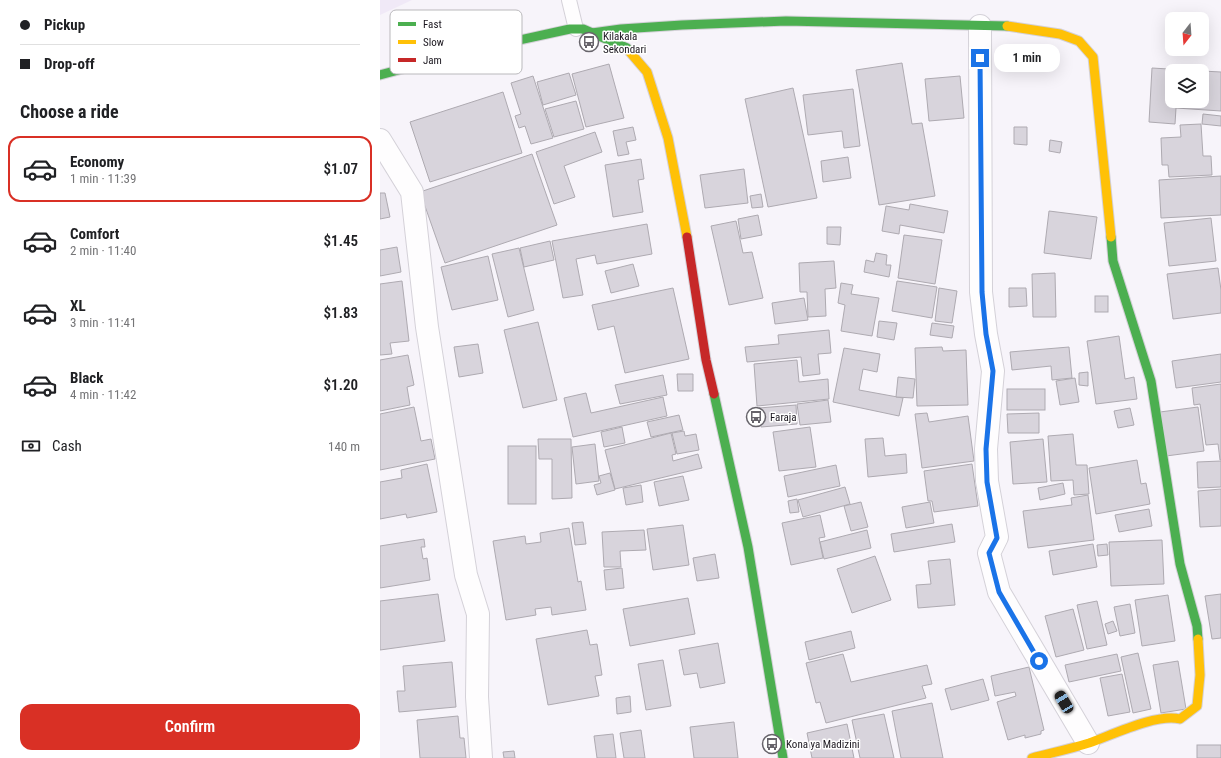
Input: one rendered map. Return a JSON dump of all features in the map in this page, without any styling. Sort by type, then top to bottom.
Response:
[{"type":"street","points":[[592,33],[652,27],[786,21],[1008,26],[1060,34],[1079,41],[1093,57],[1114,261],[1151,381],[1180,564],[1197,626],[1200,675],[1197,706],[1180,719],[1166,718],[1138,724],[1088,743],[1032,758]]},
{"type":"street","points":[[980,26],[982,292],[986,334],[993,371],[986,449],[987,482],[997,538],[989,553],[999,592],[1088,743]]},
{"type":"street","points":[[522,40],[570,29],[583,29],[627,48],[647,72],[668,138],[682,208],[706,360],[748,546],[783,758]]},
{"type":"street","points":[[380,75],[390,72]]},
{"type":"street","points":[[380,140],[412,192],[428,335],[466,575],[478,614],[476,697],[481,758]]},
{"type":"lane","points":[[569,0],[576,29]]},
{"type":"shaded area","points":[[380,0],[412,0],[390,10],[380,15]]},
{"type":"building","points":[[902,63],[912,124],[922,123],[935,196],[879,205],[856,70]]},
{"type":"building","points":[[609,64],[624,118],[586,127],[572,74]]},
{"type":"building","points":[[1152,68],[1165,69],[1165,108],[1176,108],[1175,124],[1149,122]]},
{"type":"building","points":[[1209,71],[1221,72],[1221,111],[1176,108],[1209,108]]},
{"type":"building","points":[[569,73],[576,95],[543,105],[537,82]]},
{"type":"building","points":[[533,76],[553,138],[531,144],[525,126],[519,128],[515,116],[521,114],[511,83]]},
{"type":"building","points":[[960,76],[964,118],[929,121],[925,79]]},
{"type":"building","points":[[793,88],[817,198],[768,207],[745,99]]},
{"type":"building","points":[[853,89],[860,146],[844,148],[842,131],[808,135],[803,95]]},
{"type":"building","points":[[503,92],[522,153],[430,182],[410,122]]},
{"type":"building","points":[[576,101],[584,129],[554,137],[545,109]]},
{"type":"building","points":[[1203,114],[1221,116],[1221,126],[1202,124]]},
{"type":"building","points":[[1201,124],[1203,156],[1211,156],[1212,175],[1169,177],[1168,165],[1162,165],[1161,138],[1181,137],[1180,125]]},
{"type":"building","points":[[633,127],[636,140],[626,142],[629,154],[618,156],[613,131]]},
{"type":"building","points":[[1014,127],[1027,127],[1027,145],[1014,144]]},
{"type":"building","points":[[595,132],[602,152],[564,166],[575,197],[554,204],[536,152]]},
{"type":"building","points":[[1050,140],[1062,142],[1060,153],[1049,151]]},
{"type":"building","points":[[532,154],[557,225],[445,263],[420,192]]},
{"type":"building","points":[[848,157],[851,178],[823,182],[821,161]]},
{"type":"building","points":[[641,159],[644,179],[638,180],[643,212],[613,217],[605,165]]},
{"type":"building","points":[[744,169],[748,203],[705,208],[700,175]]},
{"type":"building","points":[[1221,176],[1221,215],[1161,218],[1159,180]]},
{"type":"building","points":[[380,193],[385,193],[390,217],[380,219]]},
{"type":"building","points":[[761,194],[763,207],[752,208],[750,196]]},
{"type":"building","points":[[910,204],[948,211],[944,233],[900,225],[899,234],[882,231],[886,206],[909,210]]},
{"type":"building","points":[[1049,211],[1097,217],[1091,259],[1044,253]]},
{"type":"building","points":[[758,215],[762,235],[741,239],[738,219]]},
{"type":"building","points":[[1211,218],[1216,261],[1169,266],[1164,223]]},
{"type":"building","points":[[736,221],[743,253],[752,252],[763,298],[729,305],[711,226]]},
{"type":"building","points":[[647,224],[652,254],[597,264],[595,255],[576,259],[583,295],[563,298],[552,241]]},
{"type":"building","points":[[827,227],[841,227],[840,245],[827,244]]},
{"type":"building","points":[[904,235],[942,240],[935,284],[898,278]]},
{"type":"building","points":[[550,241],[554,260],[524,267],[520,248]]},
{"type":"building","points":[[397,247],[401,272],[380,276],[380,250]]},
{"type":"building","points":[[519,248],[534,310],[508,317],[492,254]]},
{"type":"building","points":[[876,253],[887,255],[886,265],[891,265],[889,277],[864,272],[866,260],[874,262]]},
{"type":"building","points":[[488,256],[498,300],[452,310],[441,267]]},
{"type":"building","points":[[834,261],[836,288],[825,289],[826,316],[808,317],[807,292],[800,292],[799,263]]},
{"type":"building","points":[[633,264],[639,286],[611,293],[605,271]]},
{"type":"building","points":[[1218,268],[1221,290],[1221,313],[1173,319],[1167,274]]},
{"type":"building","points":[[1055,273],[1056,317],[1033,317],[1032,274]]},
{"type":"building","points":[[402,281],[409,341],[390,343],[392,354],[380,355],[380,284]]},
{"type":"building","points":[[897,281],[937,287],[932,318],[892,311]]},
{"type":"building","points":[[841,283],[853,285],[851,294],[879,298],[872,336],[841,331],[845,305],[838,303]]},
{"type":"building","points":[[673,288],[689,359],[625,373],[614,326],[598,330],[592,305]]},
{"type":"building","points":[[939,288],[957,291],[952,323],[935,321]]},
{"type":"building","points":[[1009,288],[1026,288],[1027,306],[1009,307]]},
{"type":"building","points":[[1095,296],[1108,296],[1108,312],[1095,312]]},
{"type":"building","points":[[804,298],[808,320],[775,324],[772,303]]},
{"type":"building","points":[[879,321],[897,323],[894,340],[877,337]]},
{"type":"building","points":[[538,322],[557,400],[523,408],[504,330]]},
{"type":"building","points":[[932,323],[954,326],[952,338],[930,335]]},
{"type":"building","points":[[829,330],[831,353],[818,354],[820,374],[803,376],[801,357],[747,362],[745,347],[779,344],[778,335]]},
{"type":"building","points":[[1119,336],[1125,379],[1134,377],[1137,399],[1096,404],[1087,341]]},
{"type":"building","points":[[478,344],[483,373],[459,377],[454,347]]},
{"type":"building","points":[[942,347],[943,351],[966,350],[968,405],[917,406],[915,348]]},
{"type":"building","points":[[1069,347],[1072,378],[1052,380],[1051,366],[1012,370],[1010,352]]},
{"type":"building","points":[[844,348],[880,354],[877,372],[863,369],[859,390],[903,398],[899,416],[833,402]]},
{"type":"building","points":[[1221,354],[1221,382],[1176,388],[1172,361]]},
{"type":"building","points":[[408,355],[414,385],[407,387],[410,405],[380,411],[380,360]]},
{"type":"building","points":[[797,360],[799,382],[828,379],[829,399],[757,406],[754,364]]},
{"type":"building","points":[[1088,372],[1088,386],[1079,385],[1079,373]]},
{"type":"building","points":[[677,374],[693,374],[693,391],[678,391]]},
{"type":"building","points":[[663,375],[667,395],[620,404],[615,385]]},
{"type":"building","points":[[898,377],[915,379],[913,398],[896,397]]},
{"type":"building","points":[[1075,378],[1079,402],[1060,405],[1056,381]]},
{"type":"building","points":[[1221,384],[1220,460],[1218,444],[1206,445],[1200,404],[1194,405],[1192,388]]},
{"type":"building","points":[[1007,389],[1045,389],[1045,410],[1007,410]]},
{"type":"building","points":[[586,393],[591,413],[663,397],[667,416],[573,437],[564,398]]},
{"type":"building","points":[[828,400],[831,422],[800,425],[797,404]]},
{"type":"building","points":[[796,405],[797,424],[761,427],[759,408]]},
{"type":"building","points":[[414,407],[421,441],[431,439],[435,459],[380,470],[380,414]]},
{"type":"building","points":[[1198,407],[1204,451],[1166,456],[1160,412]]},
{"type":"building","points":[[1130,408],[1134,425],[1118,428],[1114,411]]},
{"type":"building","points":[[927,413],[929,422],[968,416],[974,461],[922,468],[915,414]]},
{"type":"building","points":[[1039,413],[1039,433],[1008,433],[1007,414]]},
{"type":"building","points":[[679,415],[683,430],[651,437],[647,422]]},
{"type":"building","points":[[622,427],[625,443],[604,447],[601,432]]},
{"type":"building","points":[[810,427],[816,467],[779,471],[773,432]]},
{"type":"building","points":[[684,431],[685,436],[696,434],[699,450],[677,454],[672,433]]},
{"type":"building","points":[[671,433],[676,454],[672,455],[673,461],[698,454],[702,468],[615,489],[605,450]]},
{"type":"building","points":[[1073,434],[1076,465],[1087,465],[1089,494],[1074,495],[1073,480],[1051,481],[1048,436]]},
{"type":"building","points":[[883,438],[885,456],[906,454],[907,473],[868,477],[865,439]]},
{"type":"building","points":[[538,439],[571,439],[572,498],[552,499],[552,459],[539,459]]},
{"type":"building","points":[[1043,439],[1047,482],[1013,484],[1010,442]]},
{"type":"building","points":[[595,444],[599,481],[576,484],[572,447]]},
{"type":"building","points":[[508,446],[536,446],[536,504],[508,504]]},
{"type":"building","points":[[1137,460],[1141,484],[1146,483],[1150,504],[1096,514],[1089,468]]},
{"type":"building","points":[[1221,461],[1221,487],[1198,488],[1197,462]]},
{"type":"building","points":[[427,464],[437,512],[407,518],[406,514],[380,519],[380,482],[402,478],[401,470]]},
{"type":"building","points":[[972,464],[978,506],[934,512],[932,501],[928,501],[924,471]]},
{"type":"building","points":[[836,465],[840,486],[788,497],[784,476]]},
{"type":"building","points":[[610,473],[615,490],[597,495],[594,485],[601,483],[599,476]]},
{"type":"building","points":[[683,476],[689,500],[659,506],[654,482]]},
{"type":"building","points":[[1063,483],[1065,494],[1040,500],[1038,488]]},
{"type":"building","points":[[641,485],[643,502],[626,505],[623,488]]},
{"type":"building","points":[[845,487],[850,504],[803,517],[798,500]]},
{"type":"building","points":[[1221,489],[1221,526],[1200,527],[1198,491]]},
{"type":"building","points":[[1088,495],[1094,540],[1028,548],[1023,511],[1072,505],[1071,498]]},
{"type":"building","points":[[797,499],[799,512],[790,513],[788,501]]},
{"type":"building","points":[[861,502],[868,527],[851,531],[844,506]]},
{"type":"building","points":[[930,502],[934,523],[906,528],[902,507]]},
{"type":"building","points":[[1149,509],[1152,526],[1119,532],[1115,515]]},
{"type":"building","points":[[820,515],[825,537],[819,538],[823,558],[791,565],[782,523]]},
{"type":"building","points":[[583,522],[586,544],[575,545],[572,523]]},
{"type":"building","points":[[952,524],[955,542],[894,552],[891,534]]},
{"type":"building","points":[[683,525],[689,565],[653,570],[647,529]]},
{"type":"building","points":[[569,528],[578,582],[581,581],[586,610],[552,615],[551,607],[535,609],[536,615],[506,620],[493,541],[525,536],[526,544],[541,542],[540,533]]},
{"type":"building","points":[[644,530],[646,550],[620,551],[621,567],[604,567],[602,532]]},
{"type":"building","points":[[867,530],[871,548],[824,559],[820,542]]},
{"type":"building","points":[[424,539],[425,547],[421,547],[423,559],[427,558],[430,580],[380,588],[380,546]]},
{"type":"building","points":[[1162,540],[1164,584],[1111,586],[1109,542]]},
{"type":"building","points":[[1093,544],[1097,567],[1053,575],[1049,551]]},
{"type":"building","points":[[1107,544],[1108,555],[1098,556],[1097,545]]},
{"type":"building","points":[[715,554],[719,578],[697,581],[693,558]]},
{"type":"building","points":[[875,556],[891,600],[852,613],[837,569]]},
{"type":"building","points":[[950,559],[955,605],[918,608],[916,585],[931,584],[928,561]]},
{"type":"building","points":[[622,568],[624,588],[606,590],[604,570]]},
{"type":"building","points":[[438,594],[445,641],[380,650],[380,601]]},
{"type":"building","points":[[1221,594],[1221,638],[1212,639],[1205,596]]},
{"type":"building","points":[[1168,595],[1175,641],[1142,646],[1135,600]]},
{"type":"building","points":[[688,598],[695,634],[630,646],[623,609]]},
{"type":"building","points":[[1097,601],[1107,645],[1087,649],[1077,605]]},
{"type":"building","points":[[1130,604],[1135,633],[1120,636],[1114,607]]},
{"type":"building","points":[[1073,609],[1084,650],[1056,657],[1045,616]]},
{"type":"building","points":[[1113,621],[1117,631],[1108,634],[1105,624]]},
{"type":"building","points":[[587,630],[590,645],[597,644],[602,675],[595,676],[599,696],[548,705],[536,639]]},
{"type":"building","points":[[851,631],[855,648],[809,660],[805,642]]},
{"type":"building","points":[[718,643],[725,683],[700,688],[697,673],[684,675],[679,650]]},
{"type":"building","points":[[1138,653],[1151,709],[1133,713],[1121,657]]},
{"type":"building","points":[[843,654],[851,682],[927,665],[932,684],[922,686],[926,698],[826,723],[820,702],[816,703],[806,663]]},
{"type":"building","points":[[1117,654],[1121,671],[1069,682],[1065,665]]},
{"type":"building","points":[[663,660],[671,706],[646,710],[638,664]]},
{"type":"building","points":[[1178,661],[1186,709],[1161,713],[1153,665]]},
{"type":"building","points":[[452,662],[456,707],[399,712],[397,691],[405,691],[403,666]]},
{"type":"building","points":[[1029,667],[1044,730],[1041,731],[1041,734],[1025,738],[1025,735],[1008,740],[997,702],[1016,696],[1015,692],[995,696],[991,676]]},
{"type":"building","points":[[1122,674],[1130,712],[1108,716],[1100,678]]},
{"type":"building","points":[[983,679],[989,700],[951,710],[945,689]]},
{"type":"building","points":[[630,696],[631,712],[617,714],[616,698]]},
{"type":"building","points":[[932,703],[943,758],[901,758],[892,711]]},
{"type":"building","points":[[884,714],[894,758],[860,758],[852,720]]},
{"type":"building","points":[[458,716],[460,738],[464,738],[466,758],[420,758],[417,720]]},
{"type":"building","points":[[734,722],[738,758],[694,758],[690,727]]},
{"type":"building","points":[[847,724],[854,758],[812,758],[807,733]]},
{"type":"building","points":[[641,730],[645,758],[624,758],[620,733]]},
{"type":"building","points":[[613,734],[616,758],[597,758],[594,736]]},
{"type":"building","points":[[1197,745],[1221,745],[1221,758],[1197,758]]},
{"type":"building","points":[[514,751],[515,758],[504,758],[503,752]]},
{"type":"traffic: fast","points":[[592,33],[621,29],[682,25],[786,21],[1007,26]]},
{"type":"traffic: fast","points":[[522,39],[570,29],[583,29],[627,48],[629,51]]},
{"type":"traffic: fast","points":[[380,75],[390,72]]},
{"type":"traffic: fast","points":[[1111,237],[1113,261],[1151,381],[1180,564],[1197,626],[1198,639]]},
{"type":"traffic: fast","points":[[714,394],[748,547],[783,758]]},
{"type":"traffic: slow","points":[[1007,26],[1060,34],[1079,41],[1093,57],[1111,237]]},
{"type":"traffic: slow","points":[[629,51],[647,72],[668,138],[687,237]]},
{"type":"traffic: slow","points":[[1032,758],[1089,743],[1147,722],[1159,719],[1180,719],[1197,706],[1200,675],[1198,639]]},
{"type":"traffic: jam","points":[[687,237],[706,360],[714,394]]},
{"type":"place","name":"Kilakala Sekondari","points":[[589,42]]},
{"type":"place","name":"Faraja","points":[[756,417]]},
{"type":"place","name":"Kona ya Madizini","points":[[772,744]]},
{"type":"route","points":[[980,58],[982,292],[986,334],[993,371],[986,449],[987,482],[997,538],[989,553],[999,592],[1039,661]]}]
